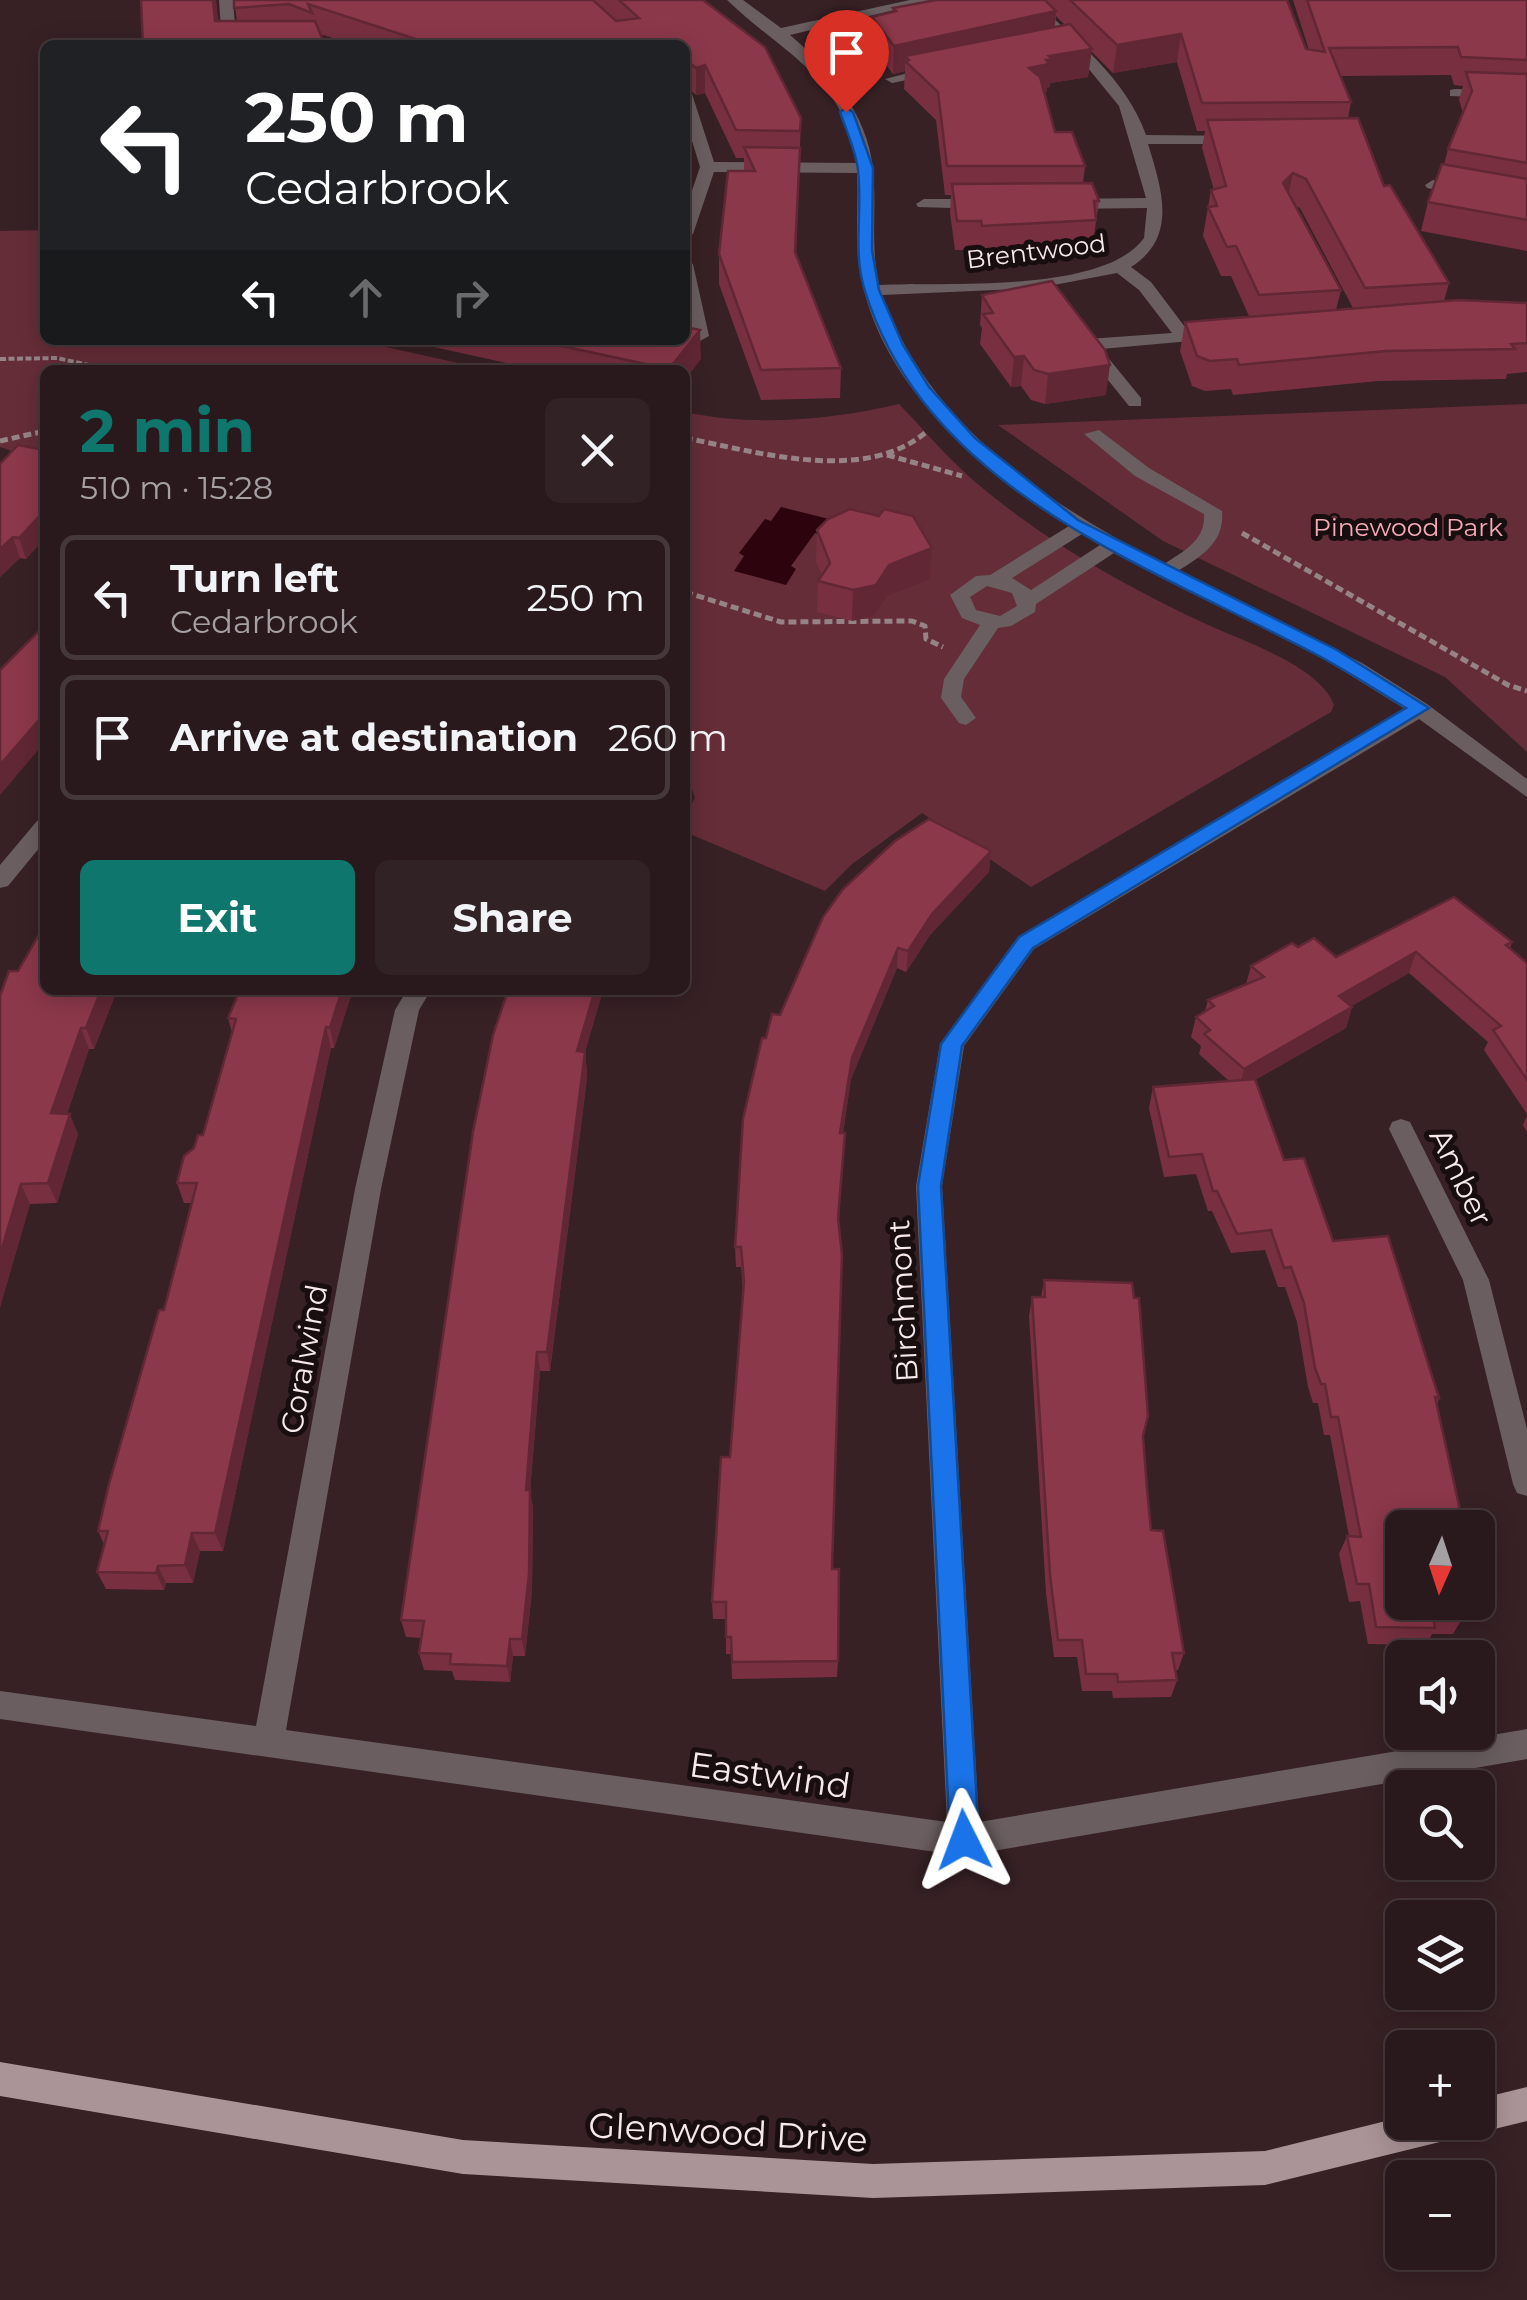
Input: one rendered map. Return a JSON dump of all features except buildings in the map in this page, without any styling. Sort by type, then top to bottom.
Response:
[{"type":"main road","name":"Glenwood Drive","points":[[0,2079],[463,2157],[873,2181],[1265,2168],[1385,2138]]},
{"type":"main road","points":[[1495,2112],[1527,2104]]},
{"type":"street","points":[[226,0],[228,40]]},
{"type":"street","points":[[734,0],[782,32],[837,94],[856,131],[866,168],[865,250],[872,290],[895,345],[942,413],[1008,476],[1079,528],[1330,654],[1420,708],[1527,790]]},
{"type":"street","points":[[782,32],[929,0]]},
{"type":"street","name":"Brentwood","points":[[872,290],[1050,280],[1120,267],[1140,254],[1152,238],[1157,222],[1154,203],[1125,103],[1026,0]]},
{"type":"street","points":[[1051,48],[1068,44]]},
{"type":"street","points":[[892,79],[945,68]]},
{"type":"street","points":[[1455,93],[1527,95]]},
{"type":"street","points":[[690,110],[708,166],[690,219]]},
{"type":"street","points":[[1138,140],[1252,140]]},
{"type":"street","points":[[708,166],[866,168]]},
{"type":"street","points":[[1433,185],[1527,202]]},
{"type":"street","points":[[1039,204],[1154,203]]},
{"type":"street","points":[[924,204],[1001,204]]},
{"type":"street","points":[[1120,267],[1145,286],[1182,336]]},
{"type":"street","points":[[690,308],[693,334]]},
{"type":"street","points":[[1135,402],[1083,338],[1238,332]]},
{"type":"street","points":[[1093,434],[1142,472],[1213,511],[1216,527],[1211,538],[1164,573]]},
{"type":"street","points":[[1079,528],[995,580],[972,584],[960,595],[963,610],[992,622],[1015,619],[1029,600],[1112,546]]},
{"type":"street","points":[[995,580],[1021,589],[1029,600]]},
{"type":"street","points":[[966,718],[952,698],[954,679],[992,622]]},
{"type":"street","name":"Birchmont","points":[[964,1840],[929,1186],[952,1044],[1026,943],[1420,708]]},
{"type":"street","points":[[0,880],[40,832]]},
{"type":"street","name":"Coralwind","points":[[268,1743],[368,1189],[407,1010],[416,995]]},
{"type":"street","name":"Amber","points":[[1402,1128],[1476,1280],[1527,1484]]},
{"type":"street","name":"Eastwind","points":[[0,1706],[964,1840],[1527,1744]]},
{"type":"path","points":[[0,359],[57,358],[88,365]]},
{"type":"path","points":[[886,455],[918,442],[942,413]]},
{"type":"path","points":[[0,441],[40,432]]},
{"type":"path","points":[[690,439],[809,458],[886,455],[963,476],[1008,476]]},
{"type":"path","points":[[1216,527],[1242,533],[1508,684],[1527,691]]},
{"type":"path","points":[[690,594],[757,617],[794,624],[857,623],[897,616],[912,619],[924,626],[926,639],[936,645],[973,654]]},
{"type":"green space","points":[[40,230],[40,345],[377,345],[467,365],[40,365],[40,460],[0,447],[0,231]]},
{"type":"green space","points":[[899,404],[969,477],[1035,528],[1153,598],[1300,668],[1327,692],[1334,705],[1331,712],[1031,887],[922,813],[852,864],[825,891],[690,834],[690,807],[695,798],[690,783],[690,413],[765,420],[847,414]]},
{"type":"green space","name":"Pinewood Park","points":[[1527,404],[1527,752],[1445,677],[1163,541],[998,425]]},
{"type":"shaded area","points":[[781,507],[833,520],[822,535],[815,533],[791,566],[796,569],[786,585],[734,571],[744,556],[739,553],[765,519],[771,521]]},
{"type":"route","points":[[846,112],[856,131],[866,168],[865,250],[872,290],[895,345],[923,390],[969,442],[1072,524],[1330,654],[1420,708],[1026,943],[952,1044],[929,1186],[964,1840]]}]
